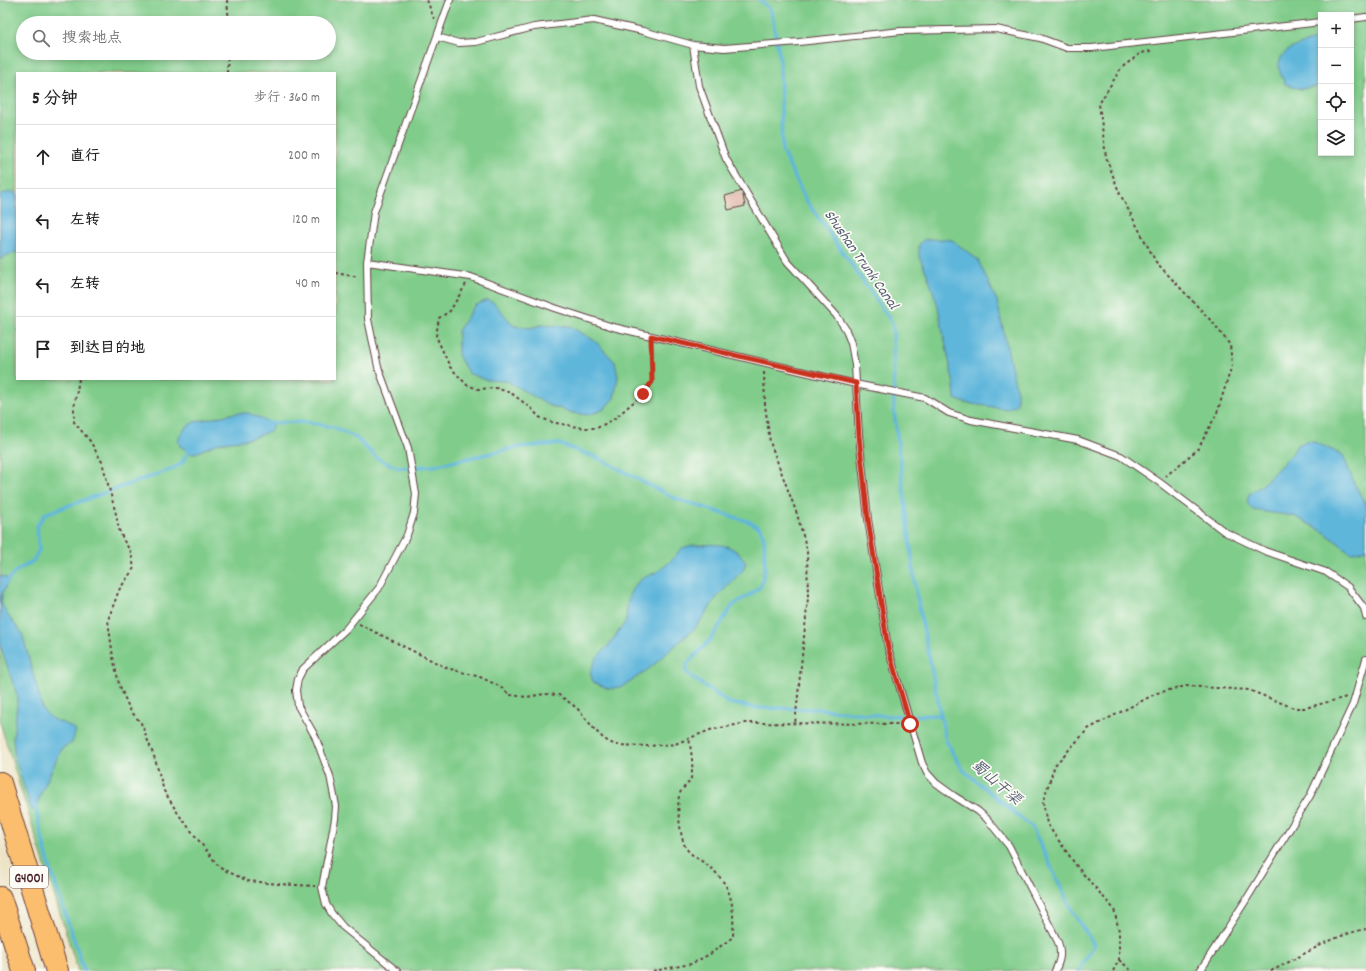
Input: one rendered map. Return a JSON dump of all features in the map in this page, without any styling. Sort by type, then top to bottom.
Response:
[{"type":"highway","name":"G4001","points":[[0,783],[57,971]]},
{"type":"highway","name":"G4001","points":[[0,898],[24,971]]},
{"type":"lane","points":[[397,971],[343,927],[326,904],[322,887],[335,819],[336,806],[330,776],[315,736],[298,706],[296,690],[298,679],[303,669],[346,629],[379,588],[411,525],[416,494],[413,473],[408,448],[378,367],[368,319],[367,262],[374,212],[450,0]]},
{"type":"lane","points":[[1354,18],[1366,17]]},
{"type":"lane","points":[[437,37],[459,43],[476,42],[534,28],[594,20],[643,30],[693,45],[724,48],[783,44],[901,32],[996,29],[1040,38],[1067,48],[1092,48],[1318,22]]},
{"type":"lane","points":[[693,45],[699,86],[726,159],[787,260],[836,315],[845,328],[851,343],[858,384],[859,436],[868,519],[888,648],[922,763],[927,773],[936,783],[978,811],[987,819],[1009,846],[1058,942],[1060,953],[1059,962],[1055,971]]},
{"type":"lane","points":[[367,262],[471,277],[555,308],[614,327],[858,384],[925,398],[950,413],[971,420],[1078,440],[1121,456],[1159,482],[1225,532],[1265,551],[1326,572],[1348,587],[1364,608],[1366,617]]},
{"type":"lane","points":[[1200,971],[1310,796],[1352,704],[1366,659]]},
{"type":"path","points":[[227,0],[228,16]]},
{"type":"path","points":[[426,0],[440,29]]},
{"type":"path","points":[[1159,482],[1198,449],[1217,413],[1232,365],[1230,345],[1214,324],[1156,262],[1119,192],[1106,157],[1099,104],[1121,68],[1141,53],[1159,50],[1168,39]]},
{"type":"path","points":[[228,60],[228,72]]},
{"type":"path","points":[[336,272],[367,279]]},
{"type":"path","points":[[471,277],[450,311],[439,318],[436,336],[450,368],[466,385],[478,389],[496,388],[510,393],[531,408],[539,417],[551,422],[583,428],[597,428],[614,419],[643,394],[652,382],[651,336]]},
{"type":"path","points":[[764,362],[765,405],[770,442],[797,514],[807,550],[808,598],[795,724]]},
{"type":"path","points":[[79,380],[74,408],[74,422],[90,442],[102,462],[112,496],[119,530],[131,552],[134,568],[119,590],[108,620],[113,657],[119,684],[130,710],[141,723],[155,759],[164,791],[179,815],[220,868],[248,881],[322,887]]},
{"type":"path","points":[[353,621],[447,668],[480,677],[499,686],[510,695],[527,697],[545,694],[559,695],[577,708],[604,739],[615,745],[648,746],[675,744],[710,730],[746,723],[795,724],[910,722]]},
{"type":"path","points":[[1113,971],[1119,960],[1119,931],[1114,910],[1078,868],[1047,824],[1043,801],[1055,765],[1088,729],[1158,693],[1186,686],[1249,690],[1294,708],[1305,708],[1355,695]]},
{"type":"path","points":[[653,971],[691,964],[710,954],[733,937],[734,915],[729,890],[716,872],[690,854],[683,842],[678,807],[680,793],[691,779],[692,760],[689,738]]},
{"type":"path","points":[[1271,971],[1318,946],[1353,932],[1366,929]]},
{"type":"path","points":[[1119,960],[1132,971]]},
{"type":"green space","points":[[0,0],[1366,0],[1366,971],[78,971],[0,723]]},
{"type":"water","points":[[1315,40],[1318,42],[1318,86],[1300,89],[1285,84],[1279,69],[1279,62],[1291,49]]},
{"type":"water","points":[[16,193],[16,252],[5,256],[0,260],[0,194]]},
{"type":"water","points":[[923,240],[952,240],[978,260],[997,301],[1017,393],[1017,404],[1007,409],[965,403],[955,399],[954,385],[937,303],[919,256],[919,245]]},
{"type":"water","points":[[488,300],[494,303],[514,326],[530,328],[541,325],[569,326],[594,340],[615,362],[618,377],[614,398],[603,410],[588,415],[573,413],[548,405],[507,381],[486,380],[468,373],[458,355],[458,331],[474,306]]},
{"type":"water","points":[[236,413],[249,413],[273,424],[271,430],[251,438],[220,443],[192,454],[180,446],[178,440],[185,428],[194,422]]},
{"type":"water","points":[[1310,440],[1343,455],[1354,483],[1366,505],[1366,549],[1351,553],[1324,532],[1294,516],[1253,510],[1247,503],[1249,494],[1261,486],[1292,454],[1297,445]]},
{"type":"water","points":[[693,545],[722,545],[735,550],[746,562],[743,570],[717,597],[696,627],[650,668],[624,686],[609,689],[593,682],[590,672],[596,658],[608,646],[626,621],[628,599],[633,587],[643,578],[657,572],[669,563],[682,548]]},
{"type":"water","points":[[0,576],[6,577],[8,582],[2,596],[3,608],[22,633],[43,710],[52,719],[68,725],[76,731],[72,743],[62,748],[36,807],[32,811],[15,759],[13,738],[18,698],[0,645]]},
{"type":"building","points":[[742,191],[745,206],[728,210],[725,196]]},
{"type":"waterway","name":"Shushan Trunk Canal","points":[[760,0],[771,10],[780,60],[782,151],[806,200],[893,324],[894,410],[916,592],[946,741],[963,770],[1032,827],[1072,911],[1094,945],[1079,971]]},
{"type":"waterway","points":[[265,423],[306,422],[333,427],[355,437],[378,459],[399,468],[433,466],[519,447],[559,444],[598,458],[674,498],[750,522],[760,528],[764,538],[765,567],[761,586],[733,605],[710,640],[688,663],[685,669],[689,675],[729,703],[757,708],[819,709],[886,716],[941,715]]},
{"type":"waterway","points":[[0,590],[15,572],[33,561],[39,550],[37,526],[45,514],[172,469],[182,463],[190,448]]},
{"type":"waterway","points":[[35,803],[44,846],[56,888],[84,971]]},
{"type":"route","points":[[643,394],[652,382],[651,336],[856,383],[859,436],[868,519],[888,648],[910,724]]},
{"type":"water label","name":"蜀山干渠","points":[[997,782]]}]
